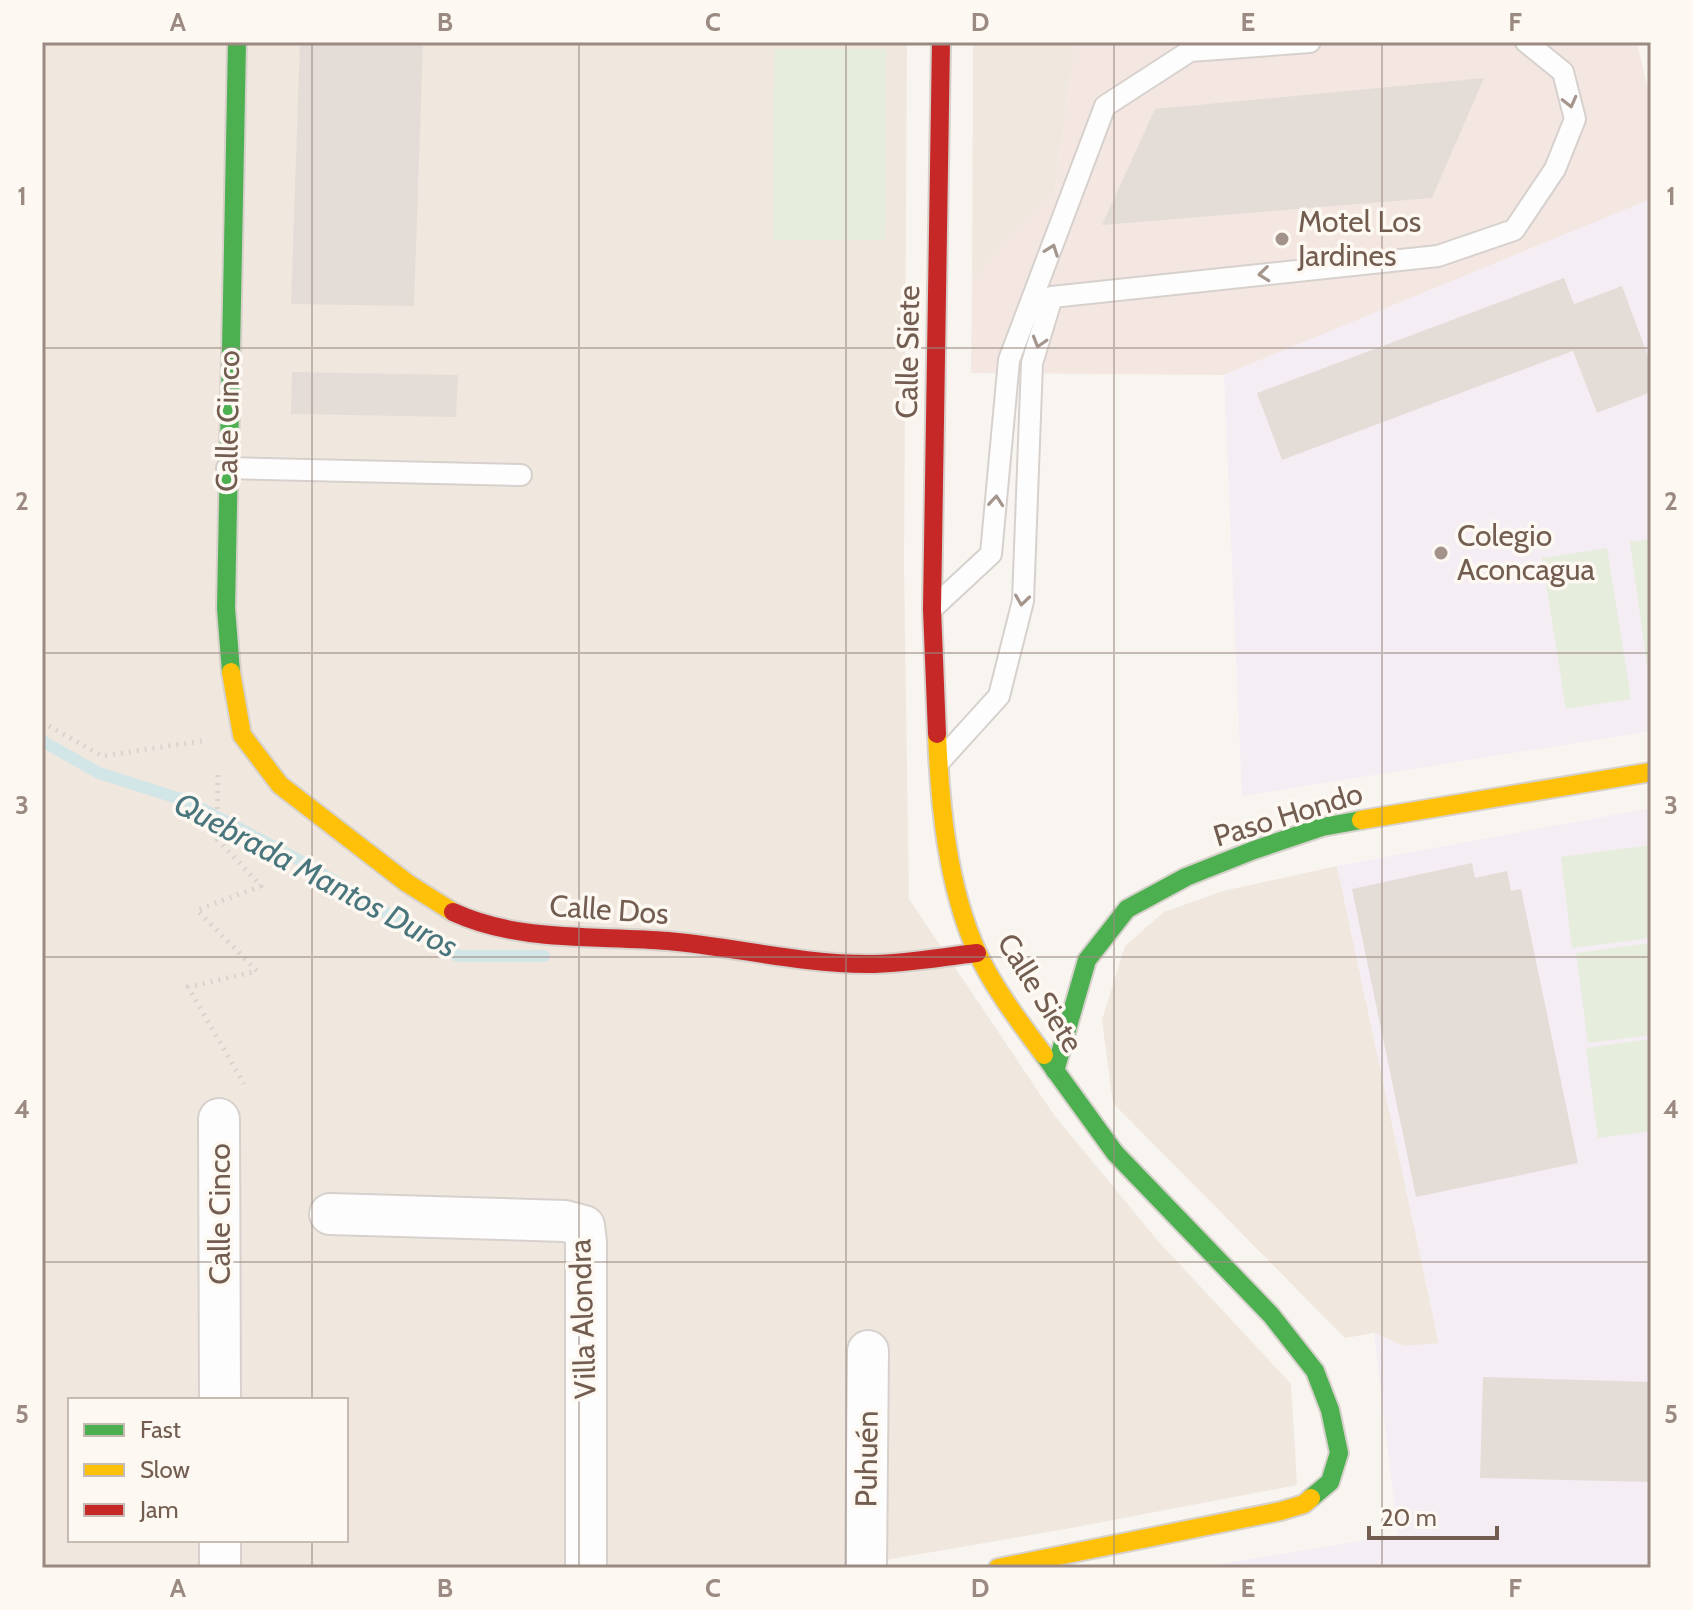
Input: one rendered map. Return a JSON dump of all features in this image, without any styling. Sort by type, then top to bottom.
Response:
[{"type":"street","name":"Calle Cinco","points":[[237,42],[226,608],[231,671],[242,735],[280,785]]},
{"type":"street","name":"Calle Siete","points":[[941,42],[932,609],[938,763],[948,854],[961,907],[977,953],[1019,1021],[1115,1153],[1271,1315],[1315,1371],[1330,1410],[1339,1453],[1330,1482],[1304,1504],[998,1568]]},
{"type":"street","name":"Paso Hondo","points":[[1055,1071],[1087,960],[1127,909],[1186,877],[1322,827],[1651,772]]},
{"type":"street","name":"Calle Dos","points":[[280,785],[407,883],[455,914],[497,927],[540,935],[670,941],[780,958],[869,964],[977,953]]},
{"type":"street","name":"Calle Cinco","points":[[219,1119],[220,1398]]},
{"type":"street","name":"Villa Alondra","points":[[330,1214],[565,1221],[584,1226],[586,1568]]},
{"type":"street","name":"Puhuén","points":[[866,1568],[868,1351]]},
{"type":"street","points":[[220,1542],[220,1568]]},
{"type":"lane","points":[[932,609],[991,554],[1009,360],[1105,106],[1190,51],[1310,42]]},
{"type":"lane","points":[[938,763],[999,696],[1023,601],[1032,363],[1052,297],[1438,256],[1514,230],[1555,169],[1575,119],[1563,72],[1526,42]]},
{"type":"lane","points":[[227,468],[521,475]]},
{"type":"path","points":[[42,722],[102,756],[242,735]]},
{"type":"path","name":"Calle Cinco","points":[[219,761],[217,839],[261,886],[197,910],[257,971],[188,987],[244,1084],[219,1119]]},
{"type":"shaded area","points":[[42,42],[907,42],[904,568],[909,899],[1054,1115],[1158,1241],[1291,1384],[1297,1485],[839,1568],[42,1568]]},
{"type":"shaded area","points":[[973,42],[1075,42],[1055,191],[972,279]]},
{"type":"shaded area","name":"Motel Los Jardines","points":[[1075,42],[1637,42],[1651,103],[1651,199],[1224,375],[971,373],[972,279],[1055,191]]},
{"type":"shaded area","name":"Colegio Aconcagua","points":[[1651,199],[1651,731],[1242,796],[1224,375]]},
{"type":"shaded area","points":[[1651,808],[1651,1568],[1196,1568],[1398,1535],[1374,1333],[1404,1346],[1439,1343],[1337,866]]},
{"type":"shaded area","points":[[1337,866],[1439,1344],[1404,1346],[1374,1333],[1345,1338],[1113,1103],[1102,1020],[1125,946],[1164,912],[1223,891]]},
{"type":"green space","points":[[774,49],[886,49],[885,240],[773,240]]},
{"type":"green space","points":[[1651,539],[1651,693],[1630,542]]},
{"type":"green space","points":[[1607,548],[1631,699],[1566,709],[1542,558]]},
{"type":"green space","points":[[1651,845],[1651,938],[1572,948],[1561,857]]},
{"type":"green space","points":[[1651,943],[1651,1035],[1588,1043],[1576,953]]},
{"type":"green space","points":[[1651,1039],[1651,1131],[1598,1138],[1586,1048]]},
{"type":"building","points":[[300,42],[423,42],[414,306],[291,304]]},
{"type":"building","points":[[1484,78],[1432,198],[1102,225],[1155,109]]},
{"type":"building","points":[[1564,278],[1574,304],[1622,286],[1651,364],[1651,392],[1597,413],[1573,351],[1282,460],[1257,393]]},
{"type":"building","points":[[292,372],[458,375],[456,417],[291,414]]},
{"type":"building","points":[[1472,863],[1475,878],[1507,871],[1511,891],[1521,889],[1578,1163],[1416,1197],[1352,889]]},
{"type":"building","points":[[1483,1377],[1651,1382],[1651,1482],[1480,1478]]},
{"type":"waterway","name":"Quebrada Mantos Duros","points":[[42,741],[99,773],[187,801],[299,860],[458,956],[544,956]]},
{"type":"traffic: fast","points":[[231,672],[226,608],[237,42]]},
{"type":"traffic: fast","points":[[1055,1071],[1087,960],[1127,909],[1186,877],[1254,850],[1322,827],[1361,820]]},
{"type":"traffic: fast","points":[[1044,1055],[1115,1153],[1271,1315],[1315,1371],[1330,1410],[1339,1453],[1330,1482],[1311,1498]]},
{"type":"traffic: slow","points":[[231,672],[242,735],[280,785],[407,883],[453,912]]},
{"type":"traffic: slow","points":[[937,734],[947,845],[967,926],[991,978],[1044,1055]]},
{"type":"traffic: slow","points":[[1361,820],[1651,772]]},
{"type":"traffic: slow","points":[[998,1568],[1281,1511],[1304,1504],[1311,1498]]},
{"type":"traffic: jam","points":[[937,734],[932,609],[941,42]]},
{"type":"traffic: jam","points":[[453,912],[505,929],[532,933],[668,941],[843,963],[895,963],[977,953]]},
{"type":"place","name":"Motel Los Jardines","points":[[1282,239]]},
{"type":"place","name":"Colegio Aconcagua","points":[[1441,553]]}]
